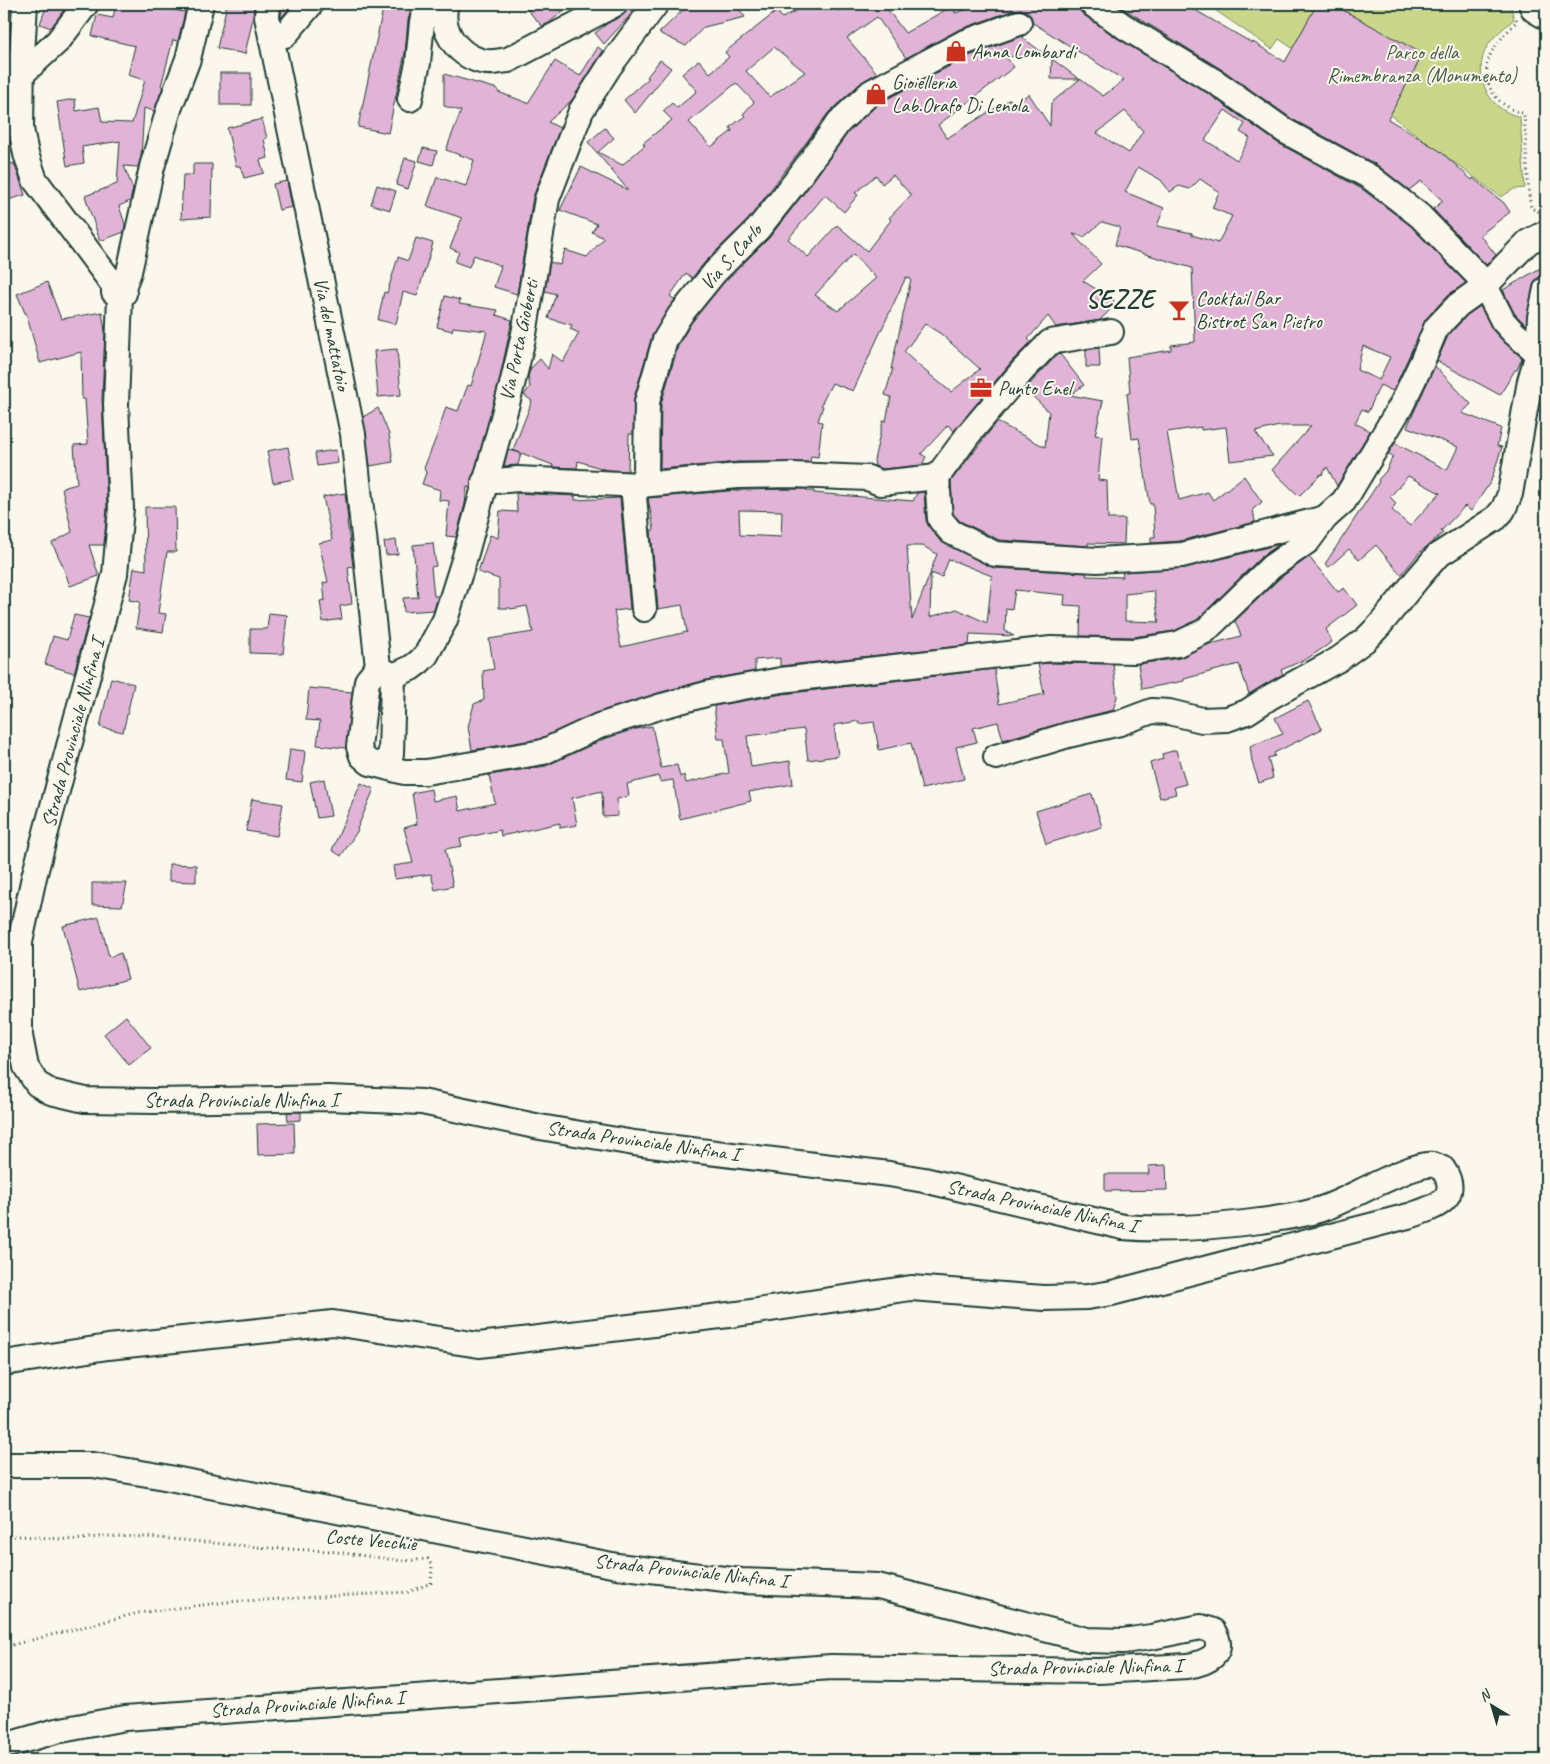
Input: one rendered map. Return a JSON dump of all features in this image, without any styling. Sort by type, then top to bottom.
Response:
[{"type":"street","points":[[25,4],[16,71],[21,128],[26,154],[35,180],[119,290],[129,272],[152,167],[169,109],[188,59],[201,4]]},
{"type":"street","points":[[16,71],[58,40],[86,4]]},
{"type":"street","name":"Via del mattatoio","points":[[268,4],[267,17],[353,434],[385,671]]},
{"type":"street","points":[[285,35],[311,4]]},
{"type":"street","points":[[410,99],[418,63],[422,22],[427,4]]},
{"type":"street","points":[[446,4],[443,14],[446,28],[452,41],[470,57],[482,62],[508,60],[615,4]]},
{"type":"street","name":"Via Porta Gioberti","points":[[385,671],[412,668],[426,654],[445,620],[464,560],[512,385],[524,334],[548,199],[582,112],[609,67],[656,4]]},
{"type":"street","points":[[1092,4],[1125,27],[1217,83],[1284,131],[1370,177],[1420,216],[1486,285],[1503,321],[1538,353]]},
{"type":"street","points":[[1523,8],[1534,10],[1546,17]]},
{"type":"street","name":"Via S. Carlo","points":[[644,609],[634,496],[646,472],[647,402],[665,340],[680,315],[715,272],[758,229],[839,122],[872,92],[964,43],[1019,19]]},
{"type":"street","points":[[385,671],[367,681],[359,747],[362,756],[370,763],[404,772],[426,772],[542,752],[599,726],[662,706],[710,693],[781,680],[1051,649],[1134,650],[1178,644],[1205,631],[1271,567],[1308,540],[1325,518],[1344,501],[1361,476],[1401,406],[1436,328],[1458,305],[1486,285],[1528,242],[1546,233]]},
{"type":"street","points":[[996,757],[1068,735],[1120,722],[1152,711],[1169,712],[1202,720],[1227,720],[1247,712],[1339,659],[1365,640],[1379,626],[1437,556],[1486,525],[1503,510],[1510,494],[1530,381],[1538,353],[1540,318],[1546,289]]},
{"type":"street","name":"Strada Provinciale Ninfina I","points":[[4,1363],[108,1347],[333,1323],[479,1345],[737,1314],[911,1288],[1044,1298],[1087,1297],[1150,1283],[1421,1212],[1430,1209],[1445,1199],[1449,1193],[1450,1185],[1448,1176],[1443,1169],[1433,1165],[1422,1165],[1326,1207],[1306,1213],[1219,1227],[1154,1230],[1123,1227],[924,1180],[889,1174],[634,1143],[540,1127],[422,1102],[329,1098],[154,1101],[85,1100],[51,1092],[37,1084],[26,1068],[20,1036],[20,942],[34,877],[115,574],[121,508],[116,406],[119,290]]},
{"type":"street","points":[[1111,332],[1050,342],[980,420],[937,477],[940,520],[951,532],[995,554],[1097,560],[1182,555],[1325,518]]},
{"type":"street","points":[[484,482],[518,479],[640,485],[738,476],[868,478],[880,483],[937,477]]},
{"type":"street","name":"Strada Provinciale Ninfina I","points":[[4,1465],[93,1466],[159,1476],[617,1566],[741,1581],[878,1586],[1087,1640],[1123,1641],[1201,1627],[1213,1631],[1218,1642],[1216,1653],[1212,1657],[1199,1664],[1187,1666],[1099,1671],[821,1668],[125,1718],[56,1731],[4,1746]]},
{"type":"path","points":[[1523,8],[1517,22],[1493,50],[1487,64],[1486,75],[1490,88],[1498,99],[1509,108],[1524,114],[1531,208],[1546,214]]},
{"type":"path","name":"Coste Vecchie","points":[[4,1536],[74,1540],[104,1536],[148,1537],[268,1548],[330,1551],[403,1561],[428,1559],[432,1566],[431,1584],[408,1592],[226,1602],[138,1613],[4,1647]]},
{"type":"green space","name":"Parco della Rimembranza (Monumento)","points":[[1206,4],[1510,4],[1514,19],[1491,40],[1482,60],[1481,69],[1484,86],[1493,101],[1504,110],[1520,117],[1525,188],[1514,189],[1501,197],[1386,112],[1279,39],[1272,49]]},
{"type":"building","points":[[47,4],[68,4],[51,28],[40,24]]},
{"type":"building","points":[[116,4],[139,4],[185,12],[178,41],[173,40],[161,86],[163,87],[154,111],[144,108],[141,157],[138,167],[124,166],[133,189],[130,201],[119,206],[125,224],[124,232],[100,241],[85,196],[117,184],[120,141],[82,147],[84,163],[67,166],[57,102],[75,99],[76,111],[99,107],[102,122],[132,123],[145,80],[128,75],[135,46],[92,36],[97,15],[113,18]]},
{"type":"building","points":[[227,4],[254,4],[245,54],[217,48]]},
{"type":"building","points":[[282,4],[293,4],[281,18],[281,16]]},
{"type":"building","points":[[384,4],[413,4],[408,20],[405,53],[388,133],[358,127]]},
{"type":"building","points":[[522,4],[571,4],[549,23],[542,26]]},
{"type":"building","points":[[702,4],[735,4],[745,17],[704,27],[686,46],[659,33],[684,9]]},
{"type":"building","points":[[809,4],[833,4],[839,11],[846,4],[898,4],[888,10],[905,33],[954,5],[955,13],[984,4],[1078,4],[1084,15],[1117,38],[1209,94],[1278,143],[1362,189],[1411,226],[1466,283],[1448,295],[1426,319],[1393,391],[1380,385],[1368,412],[1362,409],[1355,423],[1370,431],[1337,486],[1327,467],[1322,475],[1299,496],[1272,470],[1311,426],[1279,426],[1255,432],[1273,456],[1230,461],[1226,427],[1201,430],[1201,427],[1167,432],[1179,500],[1208,492],[1213,500],[1244,476],[1262,502],[1253,509],[1255,522],[1180,541],[1151,543],[1151,537],[1155,537],[1153,504],[1150,504],[1139,438],[1132,439],[1127,393],[1130,393],[1127,357],[1171,350],[1171,345],[1195,342],[1192,268],[1115,245],[1120,227],[1102,222],[1084,237],[1073,234],[1101,264],[1083,281],[1114,300],[1109,311],[1100,320],[1056,327],[1048,316],[1028,339],[1031,342],[1012,361],[954,431],[948,425],[921,454],[926,457],[922,465],[882,469],[875,466],[874,460],[891,397],[885,395],[893,368],[891,369],[911,279],[906,277],[853,391],[832,383],[821,405],[823,406],[818,421],[822,422],[818,457],[811,456],[810,462],[738,462],[660,469],[661,404],[678,346],[691,323],[725,281],[769,238],[849,131],[879,103],[969,56],[1025,35],[1023,38],[1043,53],[1006,57],[1014,67],[938,125],[947,138],[1010,99],[1013,104],[1029,94],[1050,126],[1051,103],[1080,79],[1103,96],[1124,80],[1032,24],[1032,18],[1021,9],[958,30],[906,58],[877,17],[847,38],[877,73],[862,82],[829,112],[748,220],[705,262],[692,278],[686,273],[670,296],[675,300],[652,336],[634,398],[633,434],[629,434],[628,471],[607,470],[578,461],[577,468],[552,467],[553,465],[513,450],[532,401],[524,395],[530,387],[528,376],[531,368],[540,359],[548,369],[552,354],[563,362],[579,333],[570,329],[572,325],[548,318],[556,294],[545,291],[550,262],[560,265],[565,250],[587,257],[604,238],[592,232],[597,224],[560,210],[581,167],[628,190],[588,142],[605,128],[614,138],[598,152],[622,165],[645,145],[643,143],[672,120],[663,111],[672,103],[677,108],[697,91],[682,74],[699,60],[710,73],[729,57],[725,52],[777,11],[782,18]],"holes":[[[774,47],[805,72],[770,97],[746,71]],[[736,83],[754,102],[743,114],[745,116],[730,127],[732,131],[711,147],[689,122]],[[1225,110],[1245,124],[1240,132],[1250,138],[1237,160],[1205,140]],[[1125,111],[1143,131],[1129,153],[1097,133]],[[1138,167],[1161,180],[1170,192],[1179,186],[1190,189],[1200,179],[1219,192],[1212,208],[1232,216],[1218,243],[1192,235],[1192,233],[1157,226],[1164,208],[1125,192]],[[876,175],[882,184],[893,175],[911,195],[889,218],[891,220],[867,251],[837,225],[808,257],[788,239],[825,195],[844,212],[858,195],[855,193]],[[853,254],[876,278],[838,311],[815,295]],[[925,324],[941,334],[980,369],[951,392],[904,352]],[[1363,346],[1390,357],[1379,380],[1357,370]]]},
{"type":"building","points":[[1116,4],[1202,4],[1195,10],[1285,62],[1317,4],[1332,4],[1423,54],[1388,119],[1440,151],[1472,180],[1473,178],[1504,203],[1510,212],[1480,235],[1496,255],[1486,265],[1433,209],[1443,201],[1421,181],[1409,190],[1377,165],[1292,119],[1224,71]]},
{"type":"building","points":[[629,7],[633,12],[604,44],[595,33],[608,23],[622,16]]},
{"type":"building","points":[[4,25],[10,27],[9,43],[4,42]]},
{"type":"building","points":[[598,47],[603,51],[572,100],[548,122],[560,128],[533,197],[517,294],[494,287],[501,266],[474,255],[469,267],[455,262],[459,252],[450,248],[462,218],[427,206],[437,177],[466,186],[474,160],[446,150],[461,111],[444,106],[444,74],[498,89],[498,92],[528,103],[555,61],[580,76]]},
{"type":"building","points":[[1052,59],[1079,79],[1051,79]]},
{"type":"building","points":[[660,60],[671,68],[635,113],[624,100],[649,78],[647,77]]},
{"type":"building","points":[[220,73],[251,73],[251,105],[220,105]]},
{"type":"building","points":[[262,119],[267,138],[264,139],[268,158],[260,160],[264,173],[244,178],[240,166],[236,166],[227,128]]},
{"type":"building","points":[[423,148],[437,151],[433,165],[419,161]]},
{"type":"building","points":[[405,158],[417,161],[408,189],[396,185]]},
{"type":"building","points":[[14,163],[25,195],[4,201],[4,166]]},
{"type":"building","points":[[193,164],[212,164],[211,217],[181,219],[183,175],[193,175]]},
{"type":"building","points":[[287,181],[292,207],[279,210],[273,184]]},
{"type":"building","points":[[377,185],[396,191],[390,210],[371,204]]},
{"type":"building","points":[[416,238],[433,243],[417,296],[403,292],[396,324],[378,320],[384,292],[387,293],[398,257],[408,261]]},
{"type":"building","points":[[1542,267],[1543,276],[1536,279],[1533,286],[1526,325],[1514,313],[1503,290]]},
{"type":"building","points":[[47,282],[61,319],[102,312],[105,331],[102,398],[107,508],[104,545],[89,545],[99,576],[70,586],[52,543],[72,532],[62,488],[77,484],[74,445],[88,444],[85,399],[82,399],[81,352],[40,363],[26,313],[17,294]]},
{"type":"building","points":[[445,296],[460,300],[459,304],[498,310],[496,315],[512,320],[499,382],[470,488],[467,487],[465,504],[456,537],[446,536],[449,501],[439,500],[440,490],[422,484],[426,473],[424,468],[446,407],[458,411],[468,385],[471,386],[487,331],[453,327],[452,331],[437,327]]},
{"type":"building","points":[[1480,306],[1493,330],[1522,358],[1517,370],[1515,370],[1500,395],[1437,361],[1448,336],[1467,315]]},
{"type":"building","points":[[1099,348],[1100,367],[1086,367],[1086,350]]},
{"type":"building","points":[[397,349],[401,395],[378,397],[374,351]]},
{"type":"building","points":[[1060,354],[1084,385],[1070,395],[1103,401],[1095,435],[1102,436],[1098,480],[1107,481],[1108,519],[1125,519],[1124,544],[1088,543],[1088,546],[999,540],[960,521],[953,514],[951,481],[997,422],[1045,447],[1049,412],[1025,389]]},
{"type":"building","points":[[1435,366],[1471,404],[1462,413],[1501,428],[1497,446],[1502,447],[1491,481],[1471,511],[1465,506],[1441,531],[1443,533],[1419,553],[1401,575],[1376,545],[1359,560],[1349,549],[1329,567],[1325,564],[1379,482],[1378,480],[1386,471],[1393,456],[1388,454],[1395,443],[1447,470],[1458,447],[1407,427]],"holes":[[[1408,476],[1440,493],[1410,526],[1392,510],[1396,503],[1390,497]]]},
{"type":"building","points":[[378,408],[389,434],[393,462],[370,466],[363,417]]},
{"type":"building","points":[[288,447],[294,479],[273,483],[267,451]]},
{"type":"building","points":[[336,450],[338,463],[317,466],[315,453]]},
{"type":"building","points":[[508,450],[521,453],[518,465],[504,466]]},
{"type":"building","points":[[807,489],[807,491],[814,491],[814,493],[913,501],[917,493],[924,492],[926,521],[940,541],[994,568],[1087,573],[1086,576],[1123,577],[1122,572],[1185,568],[1280,544],[1261,557],[1197,620],[1174,631],[1133,637],[1080,636],[1081,606],[1064,605],[1065,595],[1015,590],[1012,609],[1006,608],[1005,631],[1014,636],[970,634],[969,645],[780,666],[780,658],[755,660],[755,671],[706,680],[658,693],[595,713],[539,739],[472,750],[468,727],[474,704],[484,700],[483,671],[494,669],[489,639],[533,632],[527,606],[511,609],[499,608],[499,579],[478,572],[490,535],[498,538],[500,511],[517,512],[516,493],[575,496],[575,500],[620,498],[630,609],[614,611],[621,647],[687,632],[682,605],[658,609],[651,530],[654,530],[648,498],[739,490]],"holes":[[[739,510],[782,511],[781,537],[740,535]],[[907,546],[923,546],[937,554],[930,573],[942,577],[949,559],[992,576],[987,623],[957,609],[930,617],[931,574],[912,620]],[[1154,591],[1159,622],[1125,621],[1125,594]]]},
{"type":"building","points":[[345,493],[353,566],[348,567],[352,604],[340,606],[342,619],[323,622],[320,601],[325,600],[323,583],[328,582],[319,543],[332,540],[323,497]]},
{"type":"building","points":[[145,507],[175,507],[176,552],[167,552],[158,613],[166,614],[163,632],[136,628],[140,602],[129,600],[134,568],[146,570]]},
{"type":"building","points":[[396,540],[398,554],[386,555],[384,542]]},
{"type":"building","points":[[433,543],[436,566],[431,567],[434,596],[438,596],[434,610],[404,612],[403,598],[418,597],[413,545]]},
{"type":"building","points":[[1309,557],[1338,592],[1344,588],[1357,605],[1326,629],[1332,642],[1308,658],[1281,670],[1283,674],[1249,694],[1239,664],[1184,679],[1184,681],[1142,689],[1138,664],[1180,658],[1207,645],[1241,636],[1235,621],[1280,578]]},
{"type":"building","points":[[269,613],[287,615],[283,654],[250,653],[250,629],[267,629]]},
{"type":"building","points":[[74,615],[89,618],[74,673],[45,664],[53,636],[67,640]]},
{"type":"building","points":[[1038,664],[1113,664],[1117,697],[1113,710],[1003,740],[998,722],[973,728],[977,742],[956,747],[964,779],[922,789],[911,743],[879,750],[874,722],[859,724],[859,721],[834,725],[838,756],[808,760],[804,729],[747,736],[751,767],[790,761],[793,784],[749,792],[751,801],[680,819],[673,780],[660,782],[658,776],[627,784],[629,796],[617,799],[618,816],[603,817],[602,791],[572,798],[577,825],[560,828],[560,823],[501,836],[500,830],[460,839],[462,846],[445,849],[453,886],[435,890],[431,874],[395,879],[393,866],[413,863],[404,828],[417,824],[412,793],[431,789],[433,801],[457,796],[460,811],[495,803],[489,775],[546,766],[604,739],[631,730],[652,726],[661,768],[677,765],[680,777],[684,775],[686,783],[729,773],[724,739],[718,739],[714,706],[783,694],[994,669],[999,704],[1044,694]]},
{"type":"building","points":[[111,678],[134,684],[123,732],[100,727]]},
{"type":"building","points":[[309,688],[352,692],[346,748],[317,745],[320,721],[306,720]]},
{"type":"building","points":[[1308,701],[1322,729],[1274,753],[1275,756],[1268,758],[1273,778],[1259,783],[1252,762],[1250,746],[1283,734],[1275,718]]},
{"type":"building","points":[[290,749],[305,751],[302,782],[286,780]]},
{"type":"building","points":[[1176,750],[1186,784],[1174,787],[1176,794],[1160,798],[1150,763],[1163,759],[1162,754]]},
{"type":"building","points":[[324,779],[331,816],[317,818],[310,782]]},
{"type":"building","points":[[361,783],[374,789],[358,830],[341,856],[332,850]]},
{"type":"building","points":[[1092,794],[1102,827],[1046,844],[1036,811]]},
{"type":"building","points":[[252,799],[283,804],[277,836],[246,831]]},
{"type":"building","points":[[169,864],[196,865],[196,882],[169,881]]},
{"type":"building","points":[[92,883],[127,883],[122,906],[92,905]]},
{"type":"building","points":[[99,917],[109,957],[121,953],[128,979],[80,992],[63,926]]},
{"type":"building","points":[[126,1016],[151,1048],[129,1065],[104,1034]]},
{"type":"building","points":[[287,1112],[301,1112],[301,1120],[288,1121]]},
{"type":"building","points":[[294,1123],[295,1154],[258,1155],[257,1124]]},
{"type":"building","points":[[1166,1165],[1167,1190],[1105,1191],[1105,1174],[1149,1174],[1148,1166]]},
{"type":"place","name":"Anna Lombardi","points":[[956,51]]},
{"type":"place","name":"Gioielleria Lab.Orafo Di Lenola","points":[[876,94]]},
{"type":"place","name":"Cocktail Bar Bistrot San Pietro","points":[[1179,310]]},
{"type":"place","name":"Punto Enel","points":[[981,388]]},
{"type":"district","name":"SEZZE","points":[[1120,299]]}]
